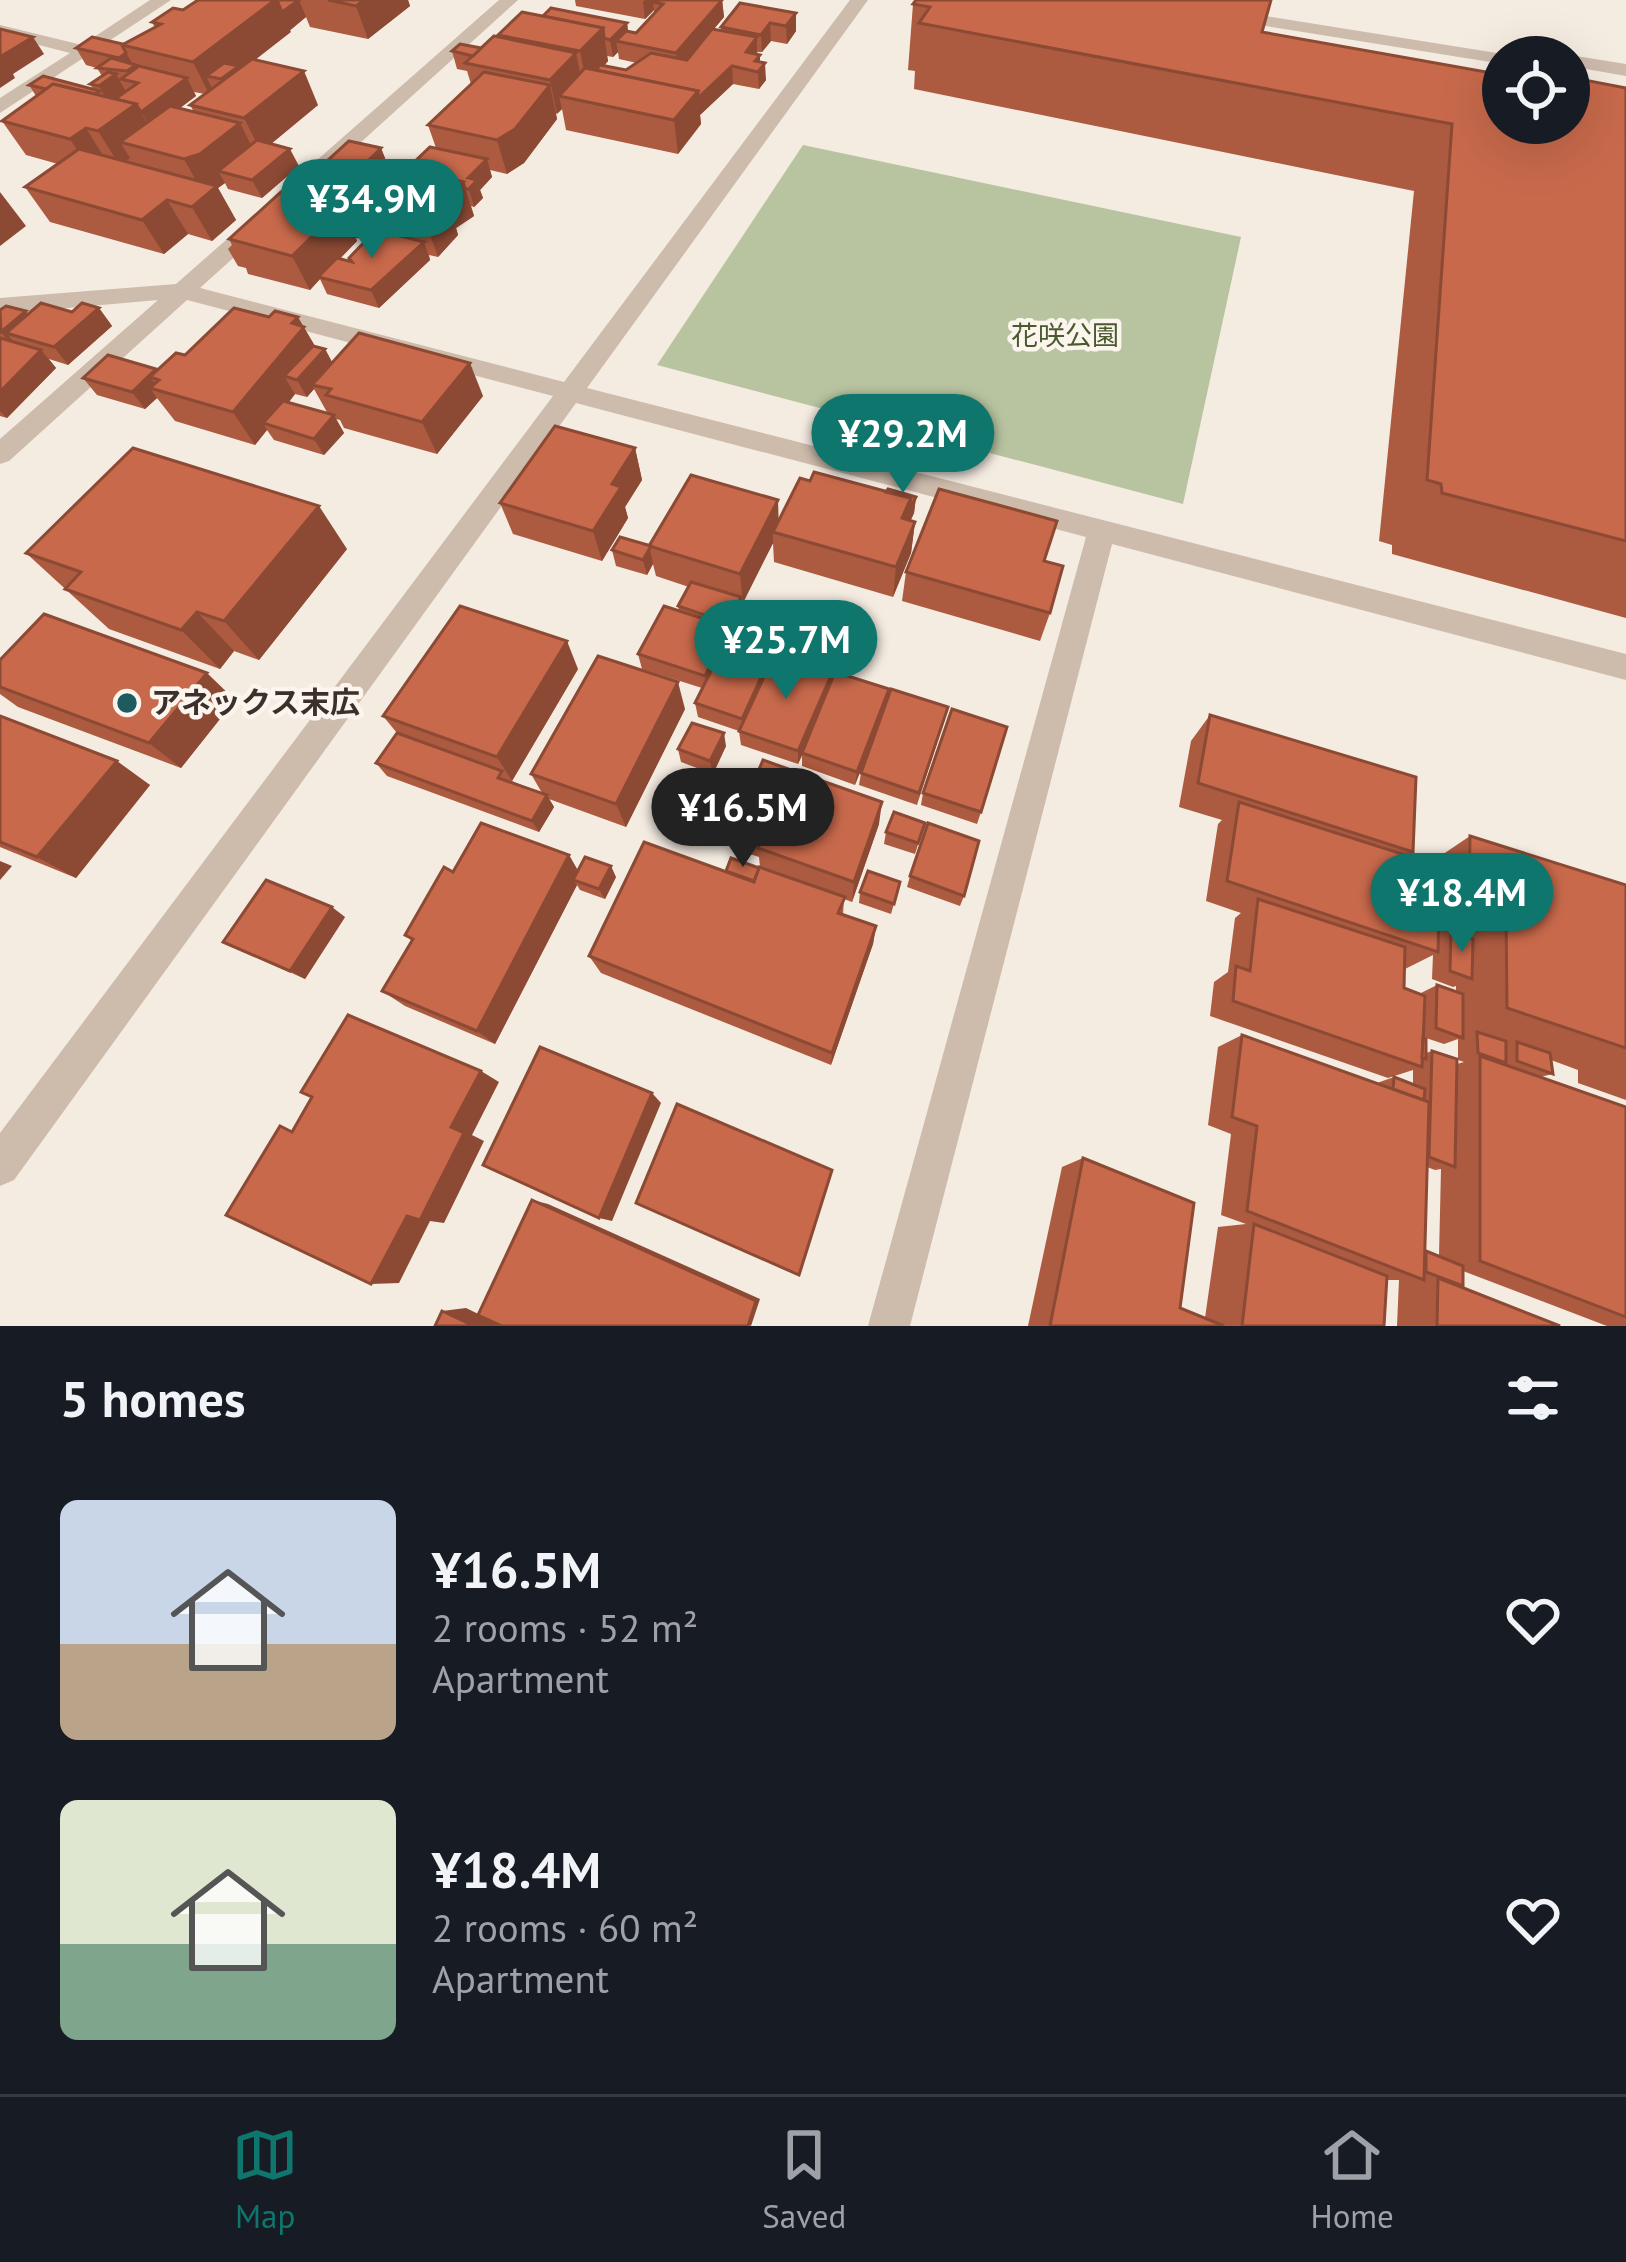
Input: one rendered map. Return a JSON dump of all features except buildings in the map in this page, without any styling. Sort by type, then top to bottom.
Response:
[{"type":"street","points":[[0,107],[162,0]]},
{"type":"street","points":[[0,454],[509,0]]},
{"type":"street","points":[[0,1166],[859,0]]},
{"type":"street","points":[[1212,12],[1482,56]]},
{"type":"street","points":[[0,31],[85,50]]},
{"type":"street","points":[[1590,64],[1626,70]]},
{"type":"street","points":[[0,306],[182,291],[1626,667]]},
{"type":"street","points":[[889,1326],[1102,530]]},
{"type":"green space","name":"花咲公園","points":[[803,145],[1241,237],[1183,504],[657,365]]},
{"type":"place","name":"アネックス末広","points":[[127,703]]}]
